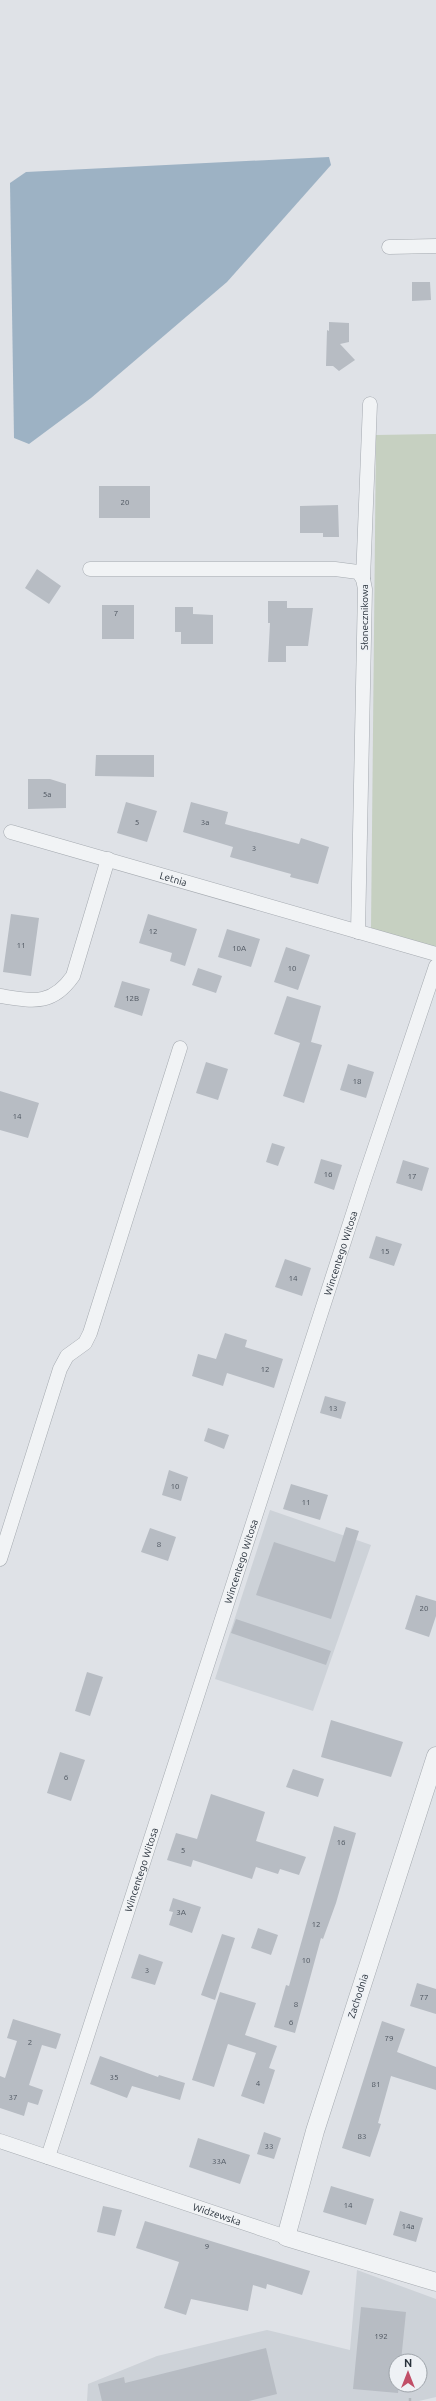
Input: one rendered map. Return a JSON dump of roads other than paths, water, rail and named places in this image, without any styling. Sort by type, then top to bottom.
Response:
[{"type":"street","points":[[389,247],[436,246]]},
{"type":"street","points":[[364,579],[370,404]]},
{"type":"street","name":"Słonecznikowa","points":[[90,569],[335,569],[358,572],[364,579],[358,932]]},
{"type":"street","name":"Letnia","points":[[11,832],[436,954]]},
{"type":"street","points":[[0,996],[29,1001],[43,1000],[65,987],[73,976],[108,859]]},
{"type":"street","name":"Wincentego Witosa","points":[[48,2157],[363,1183],[436,966]]},
{"type":"street","points":[[0,1559],[60,1369],[66,1356],[85,1343],[90,1333],[180,1048]]},
{"type":"street","name":"Zachodnia","points":[[286,2237],[315,2131],[436,1756]]},
{"type":"street","name":"Widzewska","points":[[0,2141],[286,2237],[436,2282]]},
{"type":"water","points":[[329,157],[331,165],[227,282],[91,398],[29,444],[14,438],[10,183],[26,172]]}]
